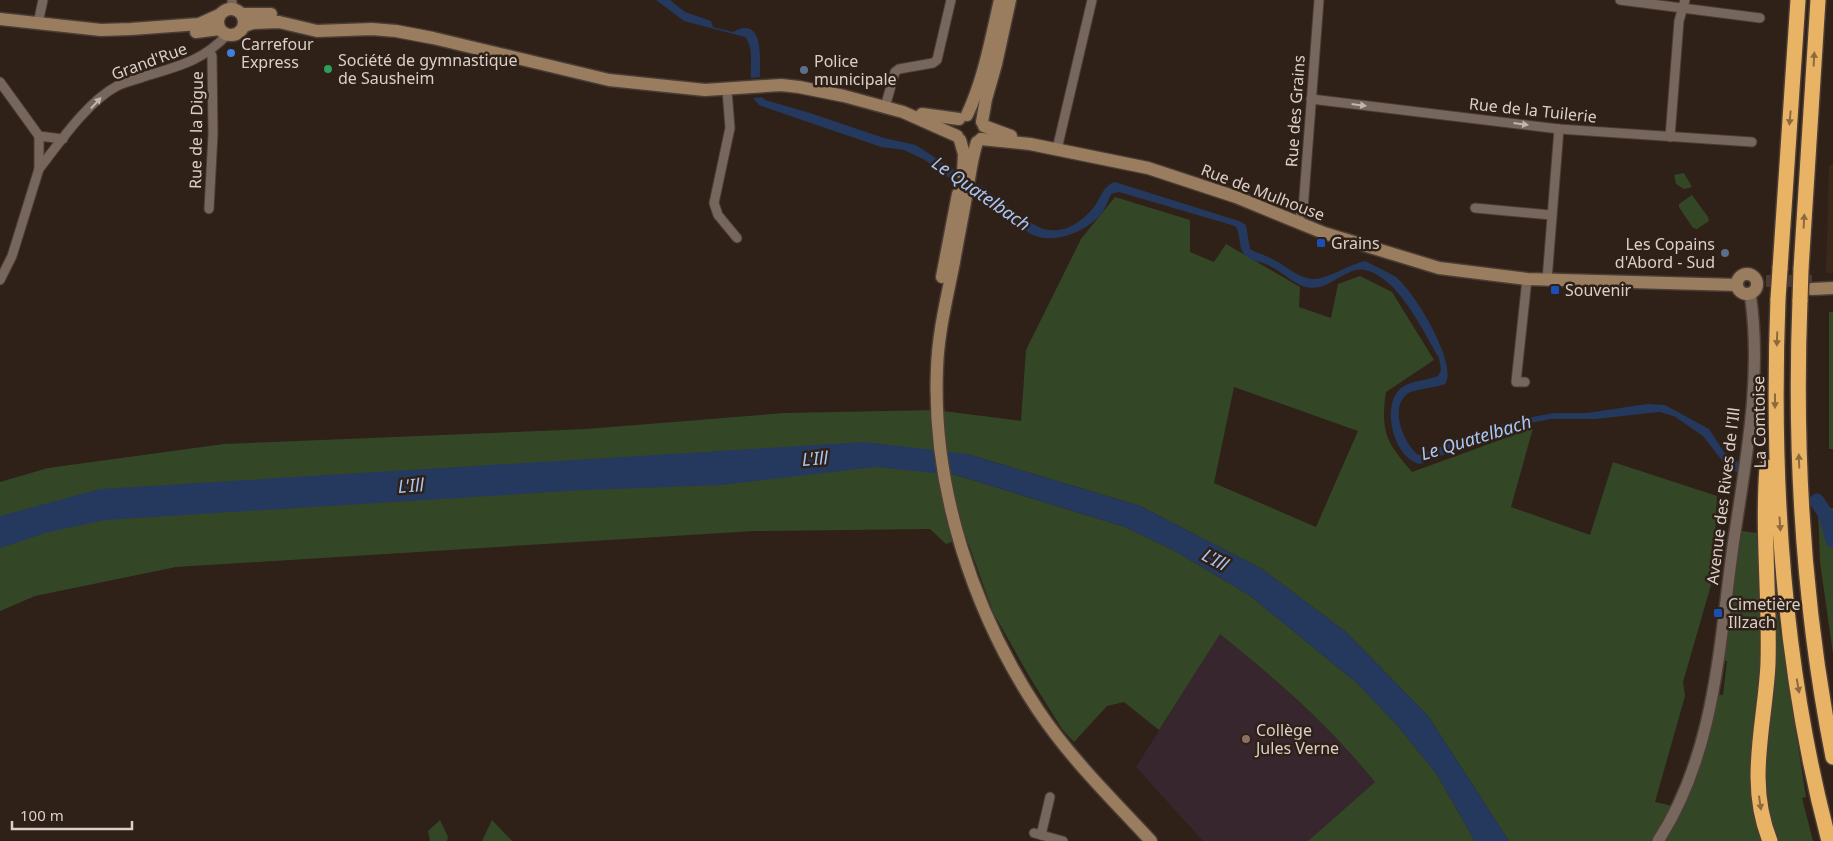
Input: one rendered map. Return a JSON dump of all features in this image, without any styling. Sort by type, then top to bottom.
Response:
[{"type":"highway","name":"La Comtoise","points":[[1798,0],[1778,299],[1775,423],[1783,566],[1797,683],[1829,841]]},
{"type":"highway","points":[[1818,0],[1801,270],[1797,414],[1805,562],[1820,682],[1833,756]]},
{"type":"highway","points":[[1770,841],[1759,800],[1757,763],[1768,664],[1767,468],[1775,423]]},
{"type":"highway","points":[[1805,562],[1819,607],[1833,697]]},
{"type":"main road","points":[[966,173],[964,154],[956,128],[976,95],[984,70],[1000,0]]},
{"type":"main road","points":[[1010,0],[986,99],[981,132],[966,173],[940,336],[937,369],[945,476],[967,564],[986,615],[1020,682],[1064,746],[1151,841]]},
{"type":"main road","points":[[0,19],[101,30],[131,30],[200,24],[219,15],[224,10],[237,12],[253,23],[279,22],[317,31],[340,32],[346,29],[396,31],[609,80],[680,88],[727,90],[763,86],[809,88],[903,112],[968,144],[981,132]]},
{"type":"main road","points":[[131,30],[153,33],[239,33],[237,12]]},
{"type":"main road","points":[[219,15],[223,32]]},
{"type":"main road","points":[[903,112],[963,117],[976,116],[981,132]]},
{"type":"main road","name":"Rue de Mulhouse","points":[[981,132],[1171,174],[1236,197],[1297,223],[1439,268],[1547,280],[1737,285],[1738,280],[1744,275],[1750,275],[1759,287]]},
{"type":"main road","points":[[1833,280],[1812,285],[1833,288]]},
{"type":"street","points":[[38,23],[43,0]]},
{"type":"street","points":[[885,107],[899,68],[933,63],[938,60],[951,0]]},
{"type":"street","points":[[1056,149],[1092,0]]},
{"type":"street","name":"Rue des Grains","points":[[1297,223],[1302,210],[1319,0]]},
{"type":"street","points":[[1620,0],[1685,4],[1760,18]]},
{"type":"street","points":[[1670,137],[1679,21],[1685,4]]},
{"type":"street","name":"Grand'Rue","points":[[39,169],[63,139],[104,94],[119,85],[193,62],[206,54],[223,32]]},
{"type":"street","name":"Rue de la Digue","points":[[206,54],[212,56],[213,134],[209,209]]},
{"type":"street","points":[[0,82],[39,136],[39,169],[12,256],[0,280]]},
{"type":"street","points":[[727,90],[730,128],[714,203],[718,215],[737,238]]},
{"type":"street","name":"Rue de la Tuilerie","points":[[1311,99],[1559,129],[1752,142]]},
{"type":"street","points":[[1547,280],[1559,129]]},
{"type":"street","points":[[39,136],[63,139]]},
{"type":"street","points":[[1475,208],[1551,215]]},
{"type":"street","points":[[1525,382],[1516,382],[1526,278]]},
{"type":"street","name":"Avenue des Rives de l'Ill","points":[[1658,841],[1673,818],[1693,770],[1712,700],[1747,460],[1759,287]]},
{"type":"street","points":[[1050,797],[1037,834],[1063,841]]},
{"type":"shaded area","points":[[1829,165],[1833,165],[1833,273],[1826,273]]},
{"type":"shaded area","name":"Collège Jules Verne","points":[[1220,634],[1267,672],[1348,748],[1375,782],[1308,841],[1203,841],[1136,767]]},
{"type":"green space","points":[[1684,173],[1692,187],[1684,189],[1676,184],[1674,175]]},
{"type":"green space","points":[[1692,195],[1709,221],[1697,229],[1693,228],[1679,207],[1679,204]]},
{"type":"green space","points":[[1115,197],[1190,220],[1190,252],[1214,262],[1226,244],[1300,287],[1299,307],[1331,318],[1338,284],[1360,276],[1392,292],[1434,360],[1386,392],[1384,417],[1387,436],[1412,472],[1533,428],[1511,507],[1590,535],[1613,462],[1717,496],[1713,578],[1683,682],[1685,696],[1655,802],[1682,808],[1716,694],[1723,695],[1727,661],[1722,660],[1742,531],[1757,533],[1759,539],[1762,641],[1751,771],[1755,817],[1761,841],[1509,841],[1428,716],[1346,632],[1262,569],[1140,506],[967,454],[941,474],[956,475],[1125,527],[1175,551],[1249,595],[1357,683],[1397,725],[1436,773],[1475,841],[1308,841],[1375,782],[1321,722],[1262,668],[1220,634],[1159,730],[1124,702],[1107,706],[1074,742],[1062,729],[1029,676],[993,612],[966,537],[946,544],[930,529],[754,531],[176,567],[35,596],[0,611],[0,482],[48,468],[224,444],[586,429],[785,413],[935,410],[1021,421],[1026,350],[1081,239]],"holes":[[[1234,387],[1358,431],[1316,527],[1214,483]]]},
{"type":"green space","points":[[1829,312],[1833,312],[1833,449],[1829,449]]},
{"type":"green space","points":[[1833,508],[1833,654],[1820,562],[1818,510]]},
{"type":"green space","points":[[1772,579],[1806,797],[1802,798],[1813,841],[1775,841],[1763,798]]},
{"type":"green space","points":[[440,820],[448,837],[447,841],[430,841],[428,831]]},
{"type":"green space","points":[[492,820],[512,841],[482,841]]},
{"type":"water","points":[[656,0],[670,0],[685,12],[711,21],[713,27],[733,32],[743,28],[750,29],[755,34],[760,50],[760,77],[751,78],[751,51],[745,37],[684,21]]},
{"type":"water","points":[[762,97],[765,100],[884,138],[916,145],[955,171],[952,180],[925,160],[904,150],[881,147],[767,108],[759,105],[753,98]]},
{"type":"water","points":[[1115,182],[1239,221],[1246,225],[1250,249],[1278,262],[1301,276],[1314,279],[1321,278],[1365,261],[1396,277],[1423,311],[1440,345],[1446,361],[1448,374],[1445,384],[1407,394],[1399,408],[1400,426],[1408,443],[1418,455],[1515,420],[1554,413],[1587,413],[1647,404],[1665,405],[1709,429],[1724,452],[1741,464],[1739,473],[1727,467],[1703,436],[1674,416],[1659,412],[1595,419],[1551,419],[1520,425],[1420,464],[1411,460],[1403,453],[1397,443],[1391,419],[1391,407],[1395,396],[1405,385],[1438,376],[1441,370],[1439,358],[1408,306],[1388,283],[1377,275],[1360,270],[1315,288],[1300,285],[1268,265],[1247,257],[1242,250],[1235,226],[1119,192],[1111,194],[1102,213],[1086,227],[1067,236],[1057,238],[1037,237],[1029,233],[1009,214],[975,196],[978,184],[1038,227],[1059,230],[1080,221],[1096,204],[1106,188]]},
{"type":"water","name":"L'Ill","points":[[865,442],[967,454],[1140,506],[1262,569],[1346,632],[1428,716],[1509,841],[1475,841],[1436,773],[1397,725],[1357,683],[1249,595],[1175,551],[1125,527],[956,475],[875,467],[722,485],[585,490],[106,520],[49,532],[0,548],[0,516],[100,489]]},
{"type":"waterway","name":"Le Quatelbach","points":[[952,175],[965,182]]},
{"type":"waterway","name":"Le Quatelbach","points":[[1817,501],[1826,515],[1833,540]]},
{"type":"tunnel","points":[[1766,281],[1812,281]]},
{"type":"place","name":"Carrefour Express","points":[[231,53]]},
{"type":"place","name":"Société de gymnastique de Sausheim","points":[[328,69]]},
{"type":"place","name":"Police municipale","points":[[804,70]]},
{"type":"place","name":"Grains","points":[[1321,243]]},
{"type":"place","name":"Les Copains d'Abord - Sud","points":[[1725,253]]},
{"type":"place","name":"Souvenir","points":[[1555,290]]},
{"type":"place","name":"Cimetière Illzach","points":[[1718,613]]},
{"type":"place","name":"Collège Jules Verne","points":[[1246,739]]}]
